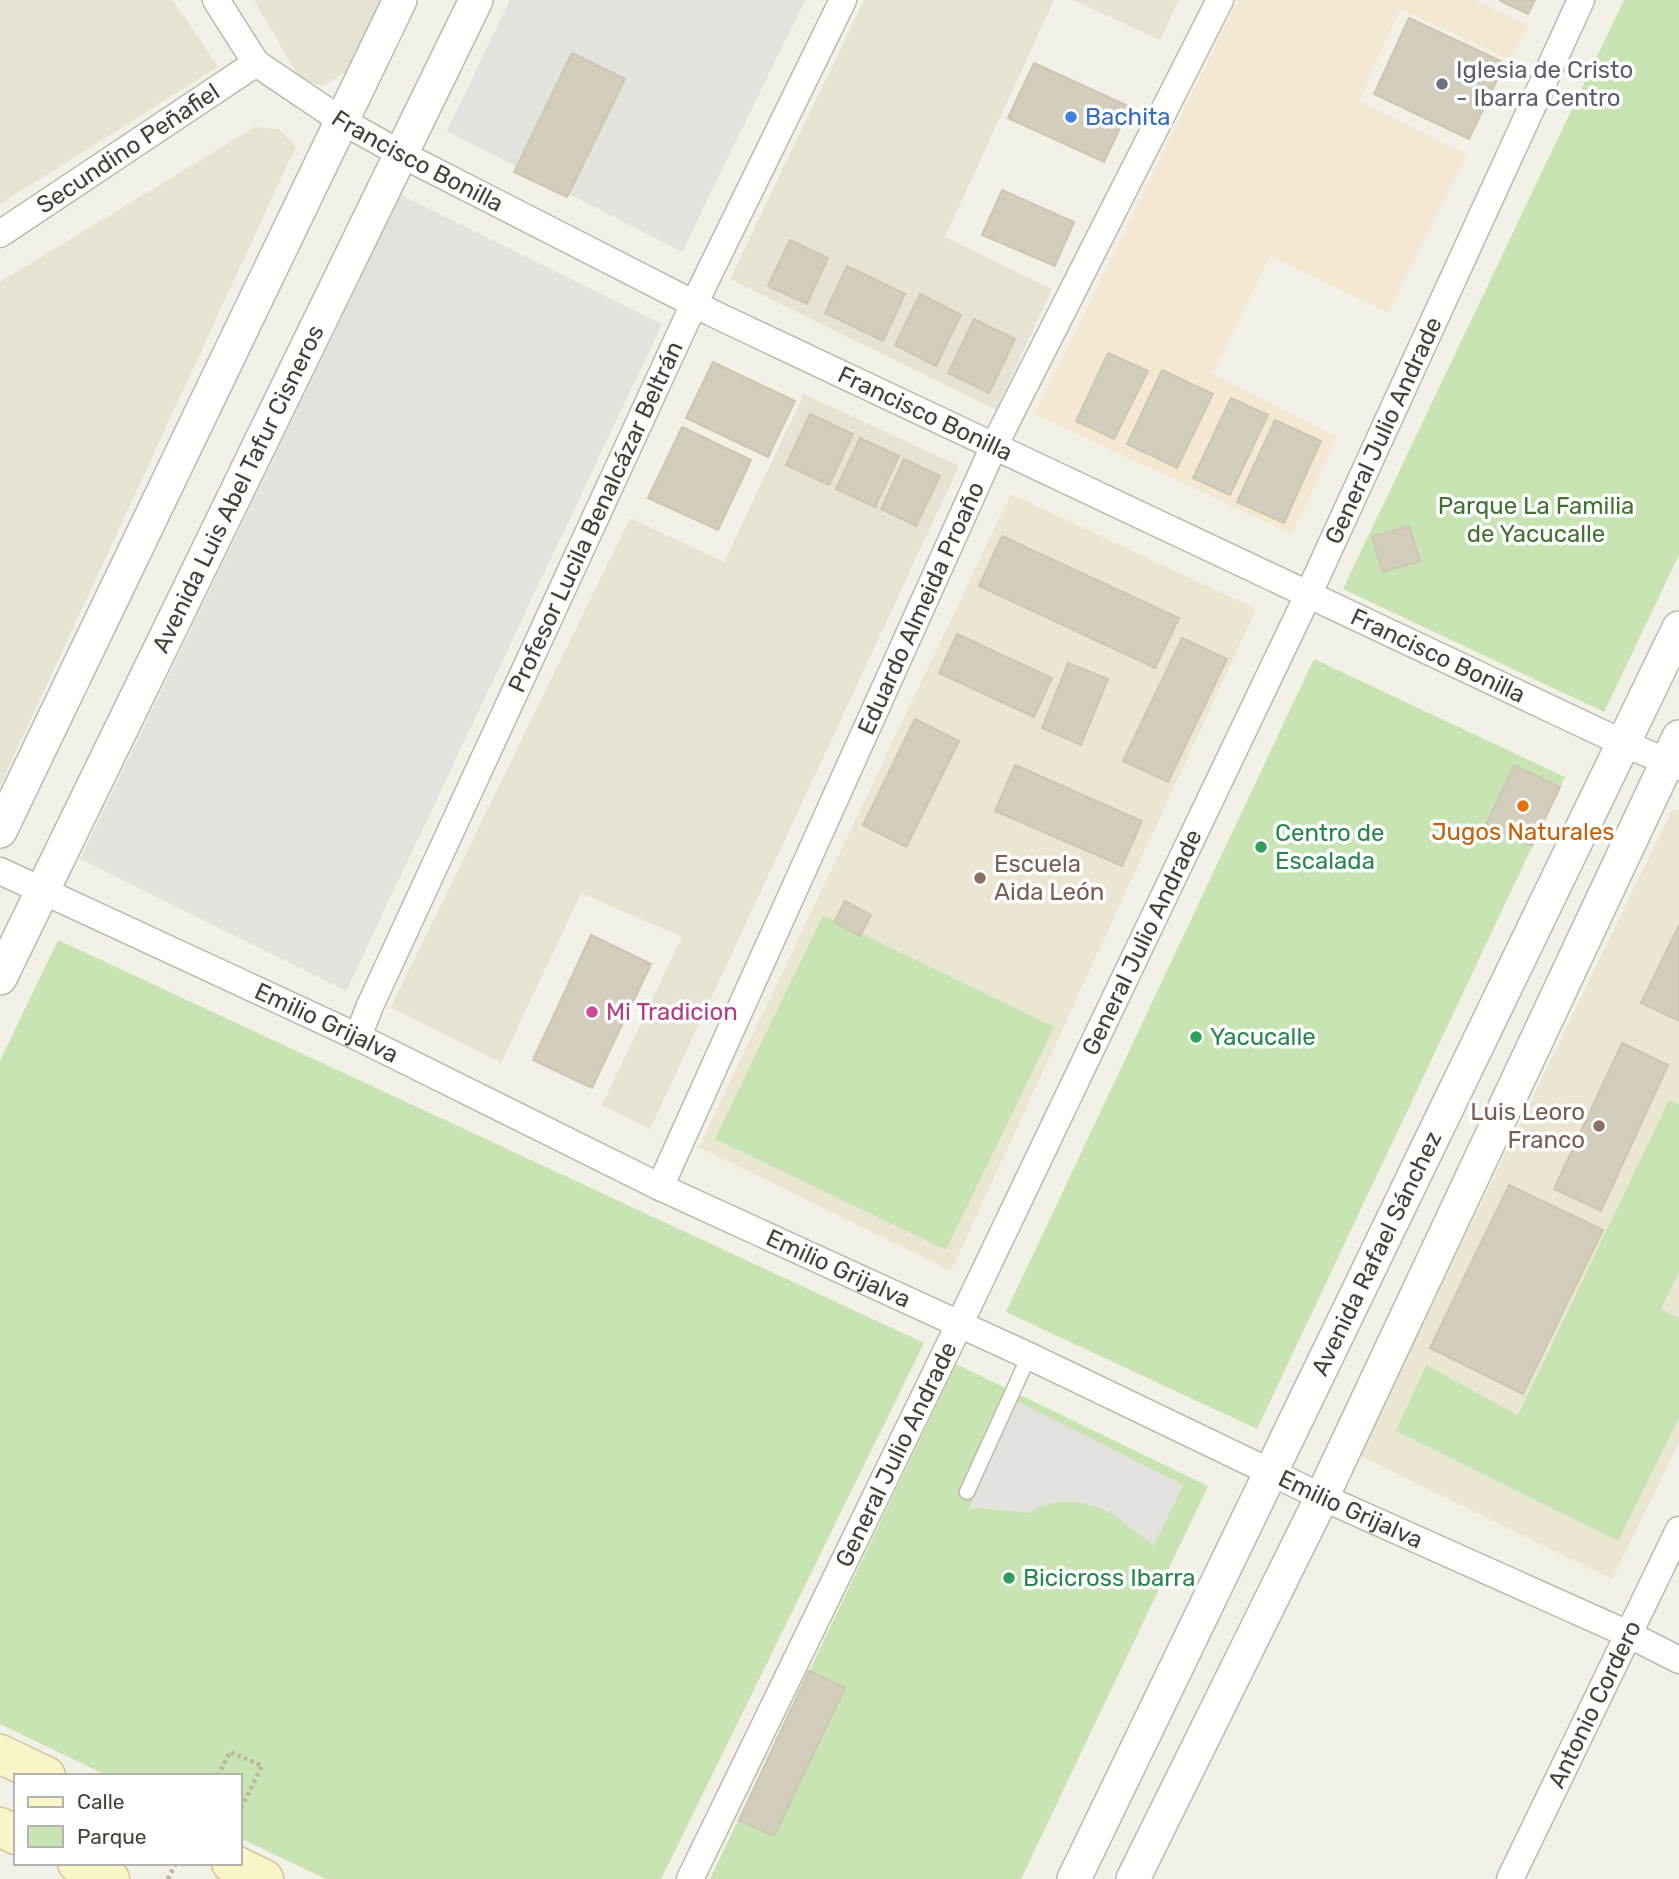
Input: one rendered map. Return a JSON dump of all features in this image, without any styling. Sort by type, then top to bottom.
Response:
[{"type":"main road","points":[[0,1754],[42,1774]]},
{"type":"main road","points":[[81,1865],[110,1879]]},
{"type":"main road","points":[[235,1865],[264,1879]]},
{"type":"street","name":"Francisco Bonilla","points":[[216,0],[256,62],[342,121],[402,155],[694,304],[1623,743],[1675,755]]},
{"type":"street","points":[[0,831],[400,0]]},
{"type":"street","name":"Avenida Luis Abel Tafur Cisneros","points":[[0,978],[476,0]]},
{"type":"street","name":"Profesor Lucila Benalcázar Beltrán","points":[[358,1037],[694,304],[844,0]]},
{"type":"street","name":"Eduardo Almeida Proaño","points":[[660,1187],[994,446],[1220,0]]},
{"type":"street","name":"General Julio Andrade","points":[[690,1879],[959,1325],[1309,593],[1581,0]]},
{"type":"street","name":"Secundino Peñafiel","points":[[0,234],[256,62]]},
{"type":"street","name":"Avenida Rafael Sánchez","points":[[1074,1879],[1679,628]]},
{"type":"street","points":[[1133,1879],[1322,1497],[1675,755]]},
{"type":"street","name":"Emilio Grijalva","points":[[0,872],[358,1037],[660,1187],[1029,1356],[1322,1497],[1628,1634],[1679,1660]]},
{"type":"street","name":"Antonio Cordero","points":[[1510,1879],[1679,1530]]},
{"type":"lane","points":[[967,1492],[1029,1356]]},
{"type":"path","points":[[219,1774],[230,1752],[262,1766],[242,1807]]},
{"type":"shaded area","points":[[0,0],[173,0],[218,67],[0,204]]},
{"type":"shaded area","points":[[254,0],[380,0],[347,71],[323,86],[300,79]]},
{"type":"shaded area","points":[[510,0],[805,0],[682,252],[447,131]]},
{"type":"shaded area","points":[[864,0],[1054,0],[945,237],[1052,289],[996,410],[730,279]]},
{"type":"shaded area","points":[[1073,0],[1179,0],[1160,40]]},
{"type":"shaded area","points":[[1238,0],[1474,0],[1528,25],[1511,60],[1400,9],[1359,101],[1467,154],[1388,313],[1271,256],[1213,374],[1337,437],[1292,534],[1035,414]]},
{"type":"shaded area","points":[[255,127],[278,129],[296,146],[0,786],[0,282]]},
{"type":"shaded area","points":[[401,195],[662,324],[346,991],[80,859]]},
{"type":"shaded area","points":[[804,394],[959,466],[650,1129],[602,1105],[682,937],[581,893],[501,1063],[391,1007],[630,518],[724,562]]},
{"type":"shaded area","name":"Escuela Aida León","points":[[1011,494],[1256,609],[951,1271],[699,1147]]},
{"type":"shaded area","name":"Luis Leoro Franco","points":[[1673,808],[1679,811],[1679,1442],[1612,1579],[1359,1455]]},
{"type":"shaded area","points":[[1015,1400],[1183,1485],[1154,1546],[1117,1517],[1098,1507],[1077,1502],[1057,1502],[1038,1507],[1030,1513],[978,1508],[968,1511]]},
{"type":"green space","name":"Parque La Familia de Yacucalle","points":[[1624,0],[1679,0],[1679,555],[1604,712],[1343,589]]},
{"type":"green space","points":[[1314,659],[1565,777],[1257,1429],[1006,1312]]},
{"type":"green space","points":[[823,915],[1054,1027],[946,1250],[715,1139]]},
{"type":"green space","points":[[58,940],[924,1343],[661,1879],[326,1879],[242,1839],[242,1774],[104,1774],[0,1724],[0,1061]]},
{"type":"green space","points":[[1669,1100],[1679,1105],[1679,1272],[1661,1309],[1679,1318],[1679,1418],[1618,1541],[1396,1431],[1426,1365],[1518,1415]]},
{"type":"green space","name":"Bicicross Ibarra","points":[[956,1364],[1208,1486],[1021,1879],[710,1879]]},
{"type":"building","points":[[1499,0],[1535,0],[1528,14]]},
{"type":"building","points":[[1409,18],[1505,63],[1469,139],[1374,94]]},
{"type":"building","points":[[572,53],[625,79],[567,197],[514,172]]},
{"type":"building","points":[[1034,63],[1130,107],[1104,162],[1008,118]]},
{"type":"building","points":[[1002,190],[1074,222],[1055,266],[982,235]]},
{"type":"building","points":[[790,240],[828,258],[807,304],[768,286]]},
{"type":"building","points":[[847,266],[905,294],[883,341],[825,313]]},
{"type":"building","points":[[920,294],[961,315],[936,366],[895,345]]},
{"type":"building","points":[[974,319],[1015,339],[989,393],[948,373]]},
{"type":"building","points":[[1108,353],[1148,371],[1114,439],[1076,421]]},
{"type":"building","points":[[713,362],[795,401],[768,457],[686,418]]},
{"type":"building","points":[[1162,370],[1213,394],[1177,468],[1127,444]]},
{"type":"building","points":[[1231,398],[1268,415],[1230,495],[1193,478]]},
{"type":"building","points":[[810,414],[853,434],[829,485],[786,465]]},
{"type":"building","points":[[1275,420],[1321,441],[1284,523],[1237,502]]},
{"type":"building","points":[[682,427],[751,460],[718,530],[648,498]]},
{"type":"building","points":[[860,438],[899,456],[875,507],[836,489]]},
{"type":"building","points":[[904,459],[940,476],[916,526],[881,509]]},
{"type":"building","points":[[1409,526],[1420,561],[1383,572],[1372,537]]},
{"type":"building","points":[[1002,536],[1179,618],[1155,668],[979,586]]},
{"type":"building","points":[[957,634],[1052,678],[1034,717],[939,673]]},
{"type":"building","points":[[1182,638],[1227,659],[1168,782],[1123,761]]},
{"type":"building","points":[[1068,663],[1108,679],[1081,745],[1042,728]]},
{"type":"building","points":[[915,719],[959,741],[906,847],[863,825]]},
{"type":"building","points":[[1015,765],[1142,821],[1122,866],[995,811]]},
{"type":"building","name":"Jugos Naturales","points":[[1514,765],[1560,787],[1532,846],[1486,825]]},
{"type":"building","points":[[845,901],[871,915],[860,936],[834,922]]},
{"type":"building","points":[[1679,925],[1679,1021],[1641,1003]]},
{"type":"building","name":"Mi Tradicion","points":[[591,935],[651,964],[592,1088],[533,1060]]},
{"type":"building","points":[[1622,1043],[1668,1065],[1601,1211],[1554,1189]]},
{"type":"building","points":[[1509,1185],[1603,1230],[1523,1394],[1430,1348]]},
{"type":"building","points":[[809,1671],[845,1688],[774,1836],[739,1820]]},
{"type":"place","name":"Iglesia de Cristo - Ibarra Centro","points":[[1442,84]]},
{"type":"place","name":"Bachita","points":[[1071,117]]},
{"type":"place","name":"Jugos Naturales","points":[[1523,806]]},
{"type":"place","name":"Centro de Escalada","points":[[1261,847]]},
{"type":"place","name":"Escuela Aida León","points":[[980,878]]},
{"type":"place","name":"Mi Tradicion","points":[[592,1012]]},
{"type":"place","name":"Yacucalle","points":[[1196,1037]]},
{"type":"place","name":"Luis Leoro Franco","points":[[1599,1126]]},
{"type":"place","name":"Bicicross Ibarra","points":[[1009,1578]]}]
